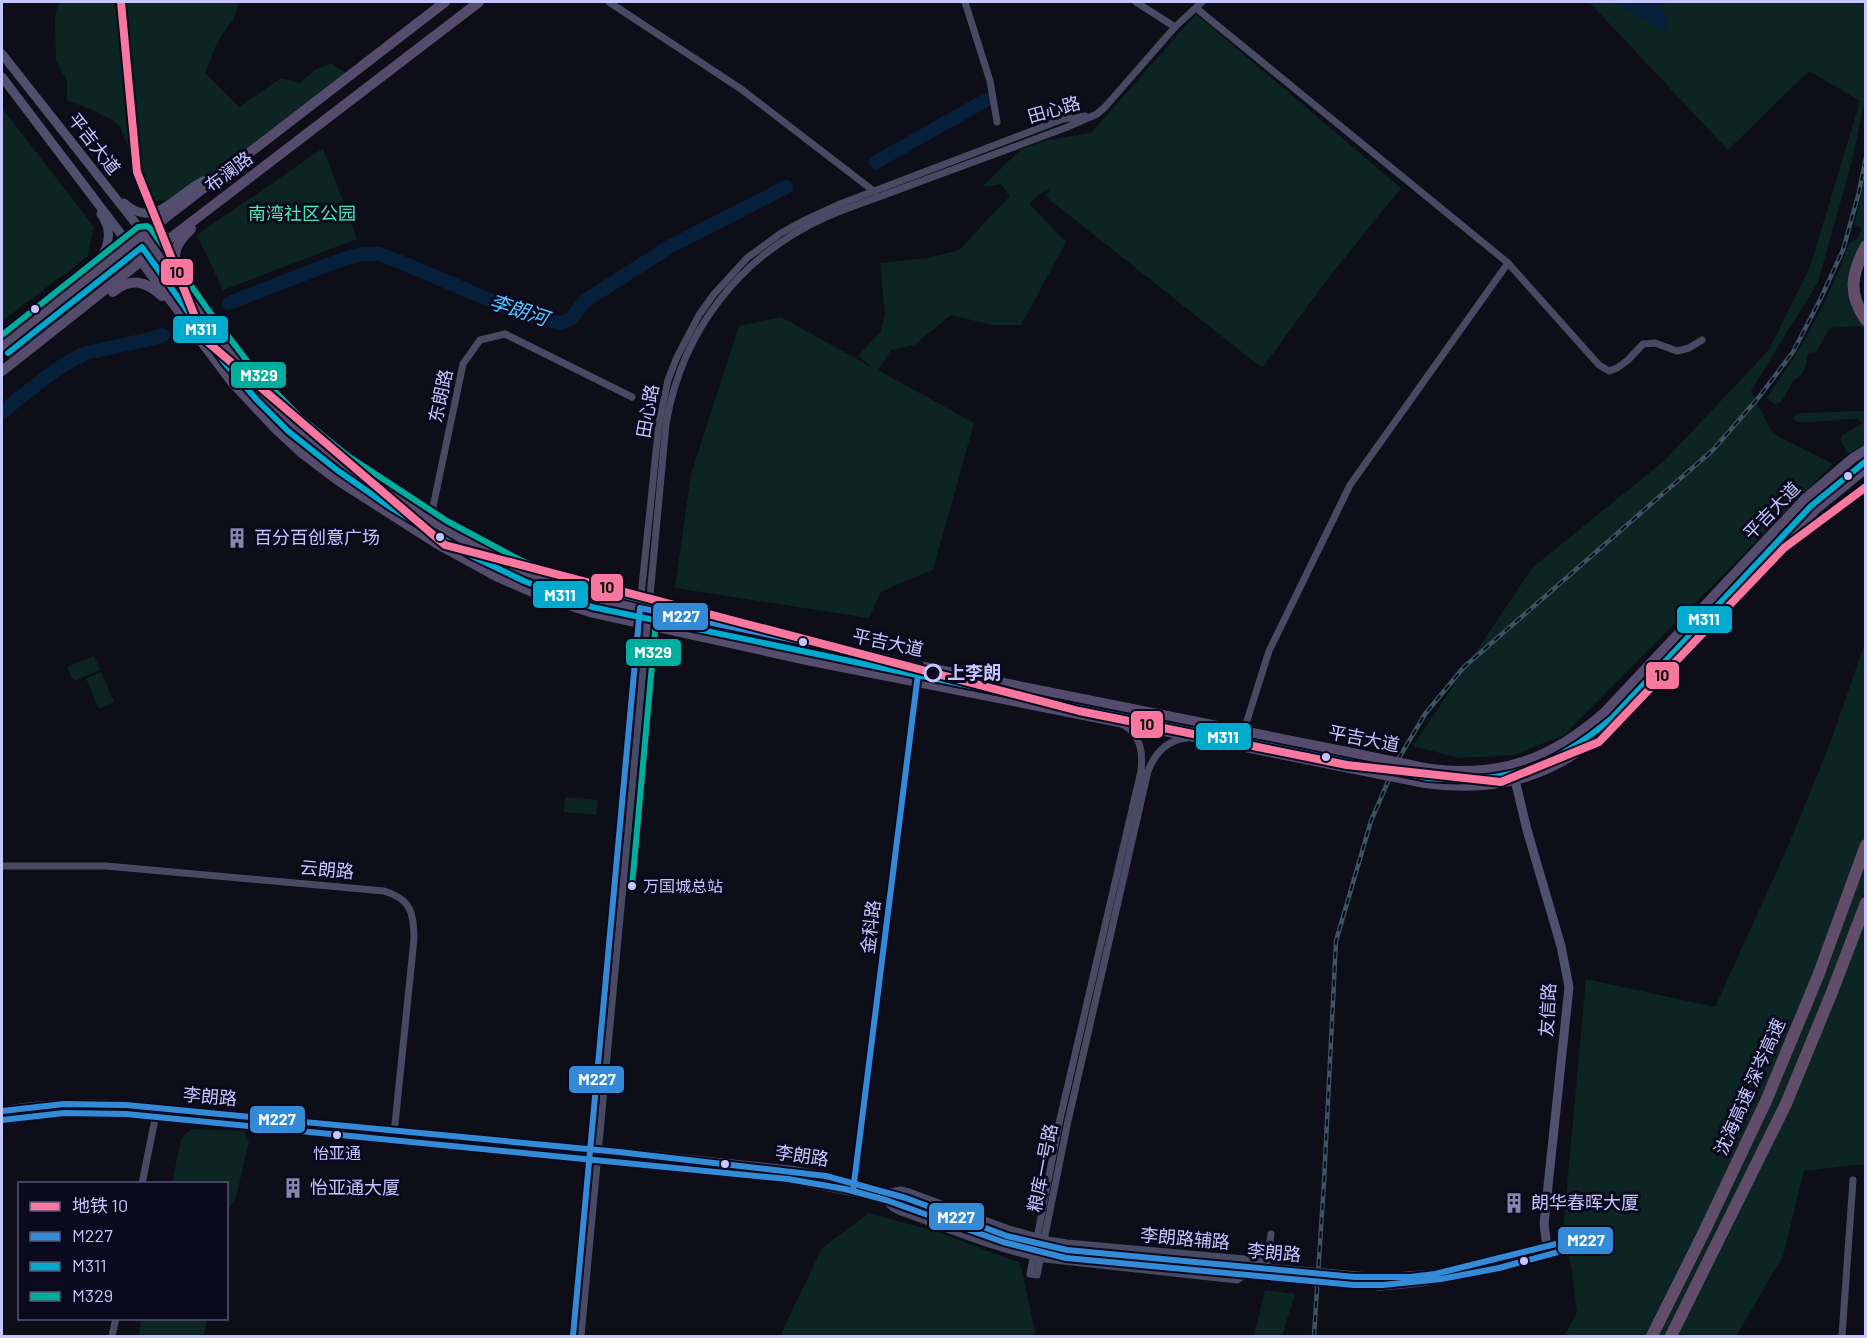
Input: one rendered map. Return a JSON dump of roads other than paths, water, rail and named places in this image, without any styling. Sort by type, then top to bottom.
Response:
[{"type":"highway","points":[[1866,246],[1854,272],[1853,283],[1856,303],[1866,320]]},
{"type":"highway","points":[[1866,260],[1860,274],[1859,292],[1866,308]]},
{"type":"highway","name":"沈海高速 深岑高速","points":[[1652,1336],[1766,1101],[1818,976],[1866,845]]},
{"type":"highway","name":"沈海高速 深岑高速","points":[[1671,1336],[1785,1104],[1866,903]]},
{"type":"main road","name":"布澜路","points":[[2,346],[446,2]]},
{"type":"main road","name":"布澜路","points":[[2,371],[209,208],[479,2]]},
{"type":"main road","points":[[205,320],[200,300],[177,266],[175,252],[184,235],[209,208]]},
{"type":"main road","name":"平吉大道","points":[[144,234],[244,372],[312,441],[348,468],[430,521],[505,563],[545,581],[594,598],[919,666],[1453,772],[1477,772],[1522,763],[1564,743],[1586,728],[1605,712],[1805,499],[1844,465],[1866,450]]},
{"type":"main road","name":"平吉大道","points":[[130,246],[232,382],[302,453],[339,481],[436,543],[498,577],[539,595],[590,612],[642,625],[807,660],[1452,787],[1478,787],[1518,780],[1548,769],[1595,741],[1616,723],[1815,510],[1866,468]]},
{"type":"main road","points":[[63,324],[72,322],[122,285],[130,282],[141,283],[156,291],[181,318],[188,322]]},
{"type":"street","points":[[609,2],[741,89],[881,197]]},
{"type":"street","points":[[965,2],[990,81],[997,122]]},
{"type":"street","points":[[1136,2],[1175,27]]},
{"type":"street","points":[[1097,114],[1175,27],[1202,2]]},
{"type":"street","points":[[1196,8],[1508,263],[1599,365],[1609,371],[1617,368],[1643,344],[1665,345],[1677,351],[1689,348],[1702,340]]},
{"type":"street","name":"平吉大道","points":[[2,54],[144,234]]},
{"type":"street","name":"平吉大道","points":[[2,77],[130,246]]},
{"type":"street","name":"田心路","points":[[644,608],[662,403],[677,357],[694,325],[725,281],[747,258],[803,221],[874,191],[1063,119],[1097,114]]},
{"type":"street","name":"田心路","points":[[644,608],[666,424],[675,382],[705,319],[737,279],[769,250],[826,218],[1097,114]]},
{"type":"street","points":[[106,186],[126,206],[142,213],[154,213],[159,212],[208,178],[218,177]]},
{"type":"street","points":[[76,289],[82,277],[103,256],[108,244],[105,220],[85,186]]},
{"type":"street","points":[[1239,746],[1269,651],[1350,485],[1508,263]]},
{"type":"street","name":"东朗路","points":[[430,521],[463,364],[480,340],[505,334],[632,397]]},
{"type":"street","points":[[581,1336],[644,608]]},
{"type":"street","name":"金科路","points":[[854,1187],[919,666]]},
{"type":"street","name":"粮库一号路","points":[[1041,1238],[1060,1119],[1141,771],[1142,751],[1139,741],[1122,723]]},
{"type":"street","name":"粮库一号路","points":[[1037,1258],[1148,771],[1156,754],[1164,747],[1172,741],[1192,737]]},
{"type":"street","name":"友信路","points":[[1518,780],[1527,830],[1561,946],[1569,987],[1544,1224],[1551,1246]]},
{"type":"street","name":"云朗路","points":[[2,866],[106,867],[150,870],[384,891],[395,894],[406,902],[412,912],[414,932],[394,1135]]},
{"type":"street","name":"李朗路","points":[[2,1111],[73,1104],[126,1106],[156,1112],[394,1135],[789,1170],[826,1176],[1007,1236],[1067,1250],[1380,1282],[1437,1281],[1486,1271],[1584,1241],[1551,1246],[1435,1274],[1380,1282]]},
{"type":"street","name":"李朗路","points":[[2,1120],[71,1112],[156,1112]]},
{"type":"street","points":[[142,1182],[156,1112]]},
{"type":"street","points":[[573,1336],[595,1154]]},
{"type":"street","points":[[1842,1336],[1853,1180]]},
{"type":"street","name":"李朗路辅路","points":[[901,1190],[909,1192],[1009,1229],[1041,1238],[1079,1244],[1267,1261],[1237,1280],[1065,1263],[1037,1258],[988,1244],[901,1212],[893,1208],[886,1196],[901,1190]]},
{"type":"street","points":[[1267,1261],[1271,1234]]},
{"type":"street","points":[[112,1336],[116,1320]]},
{"type":"water","points":[[1620,2],[1656,2],[1667,18],[1665,33],[1624,7]]},
{"type":"waterway","name":"李朗河","points":[[876,162],[986,100]]},
{"type":"waterway","name":"李朗河","points":[[229,303],[343,259],[363,254],[379,254],[525,315],[560,323],[571,319],[585,301],[669,247],[786,187]]},
{"type":"waterway","name":"李朗河","points":[[2,412],[53,372],[86,353],[163,335]]},
{"type":"railway","points":[[1314,1336],[1336,941],[1371,821],[1396,763],[1425,714],[1464,667],[1713,450],[1759,397],[1793,352],[1843,250],[1866,157]]},
{"type":"metro line","name":"10","points":[[121,2],[137,172],[204,339],[445,545],[1079,711],[1347,765],[1501,782],[1599,742],[1784,548],[1866,487]]},
{"type":"place","name":"百分百创意广场","points":[[237,538]]},
{"type":"place","name":"上李朗","points":[[933,673]]},
{"type":"place","name":"万国城总站","points":[[632,886]]},
{"type":"place","name":"怡亚通","points":[[337,1135]]},
{"type":"place","name":"怡亚通大厦","points":[[293,1188]]},
{"type":"place","name":"朗华春晖大厦","points":[[1514,1203]]},
{"type":"park label","name":"南湾社区公园","points":[[302,214]]}]
